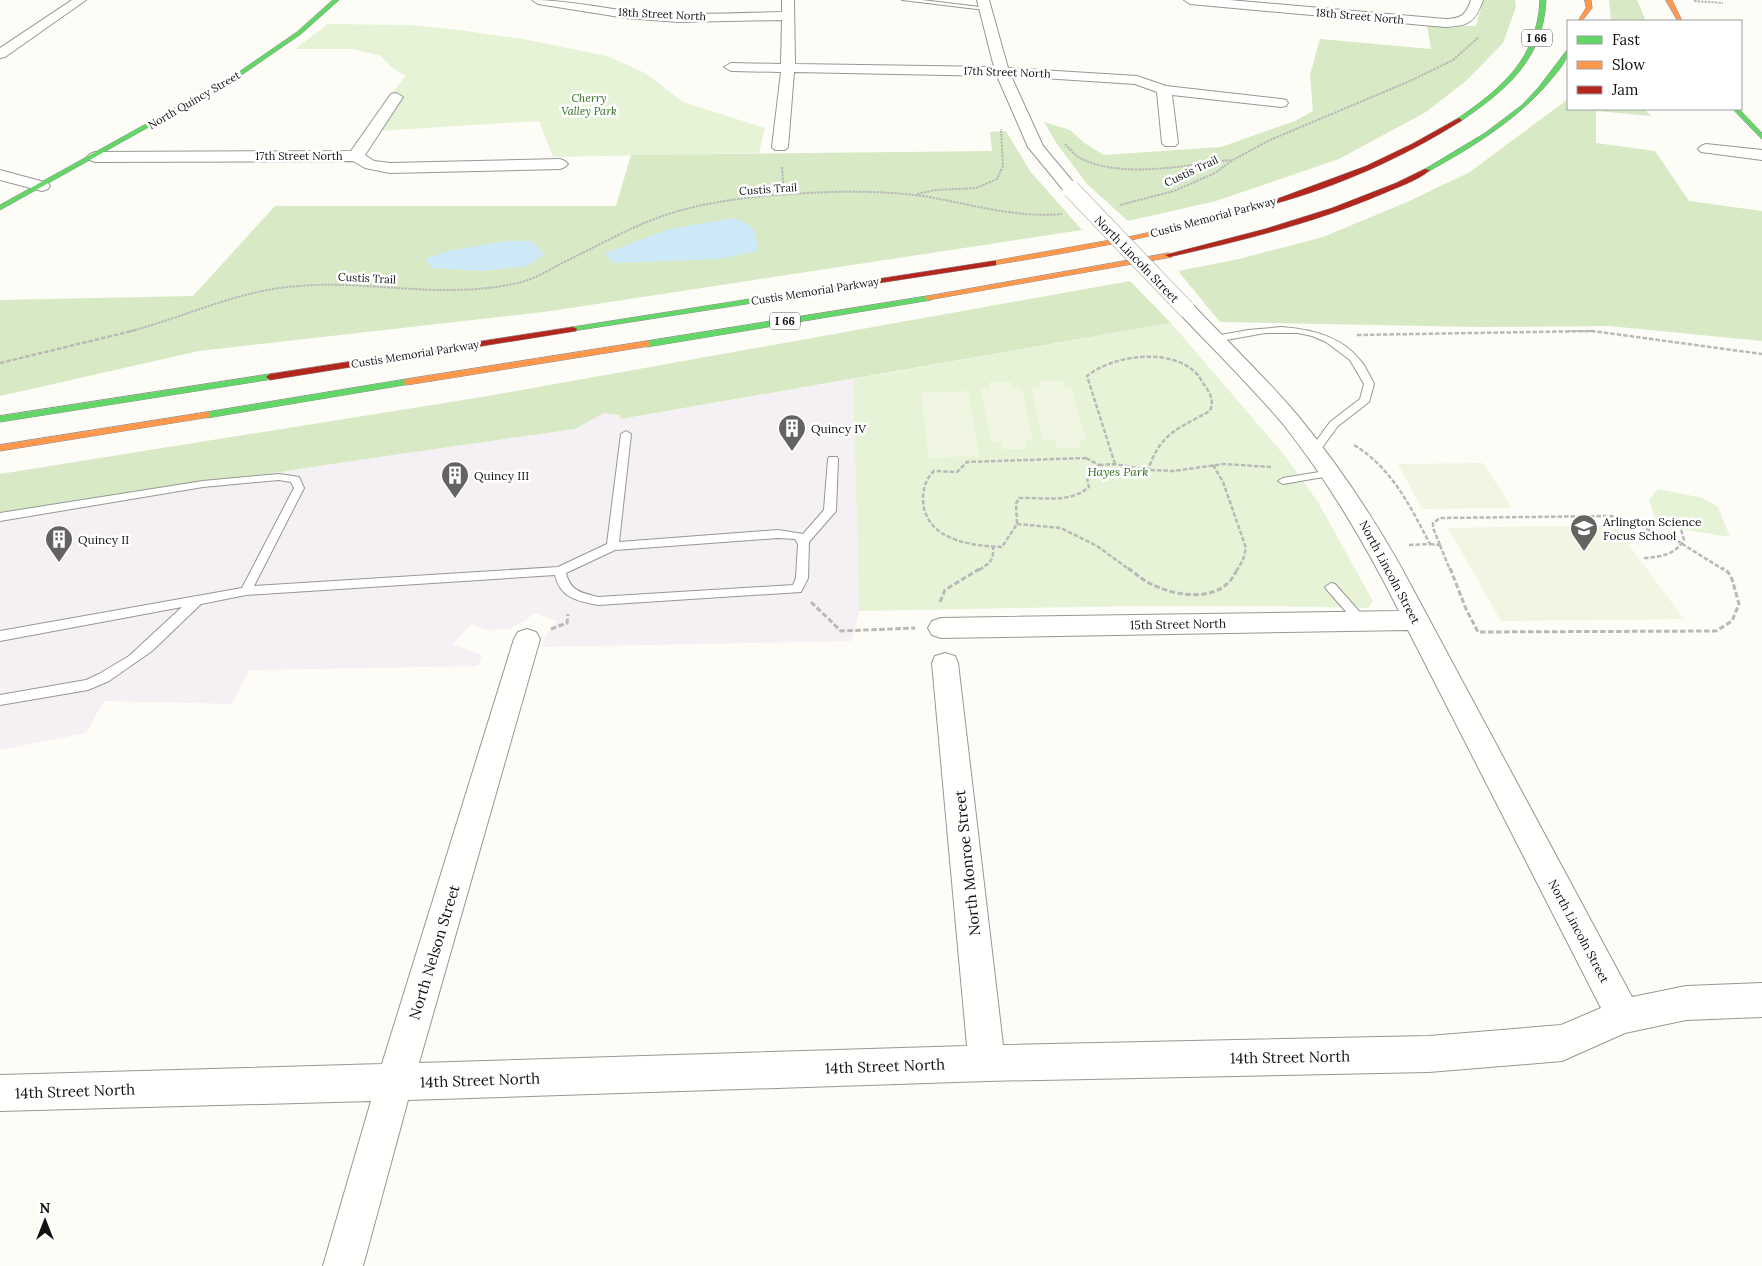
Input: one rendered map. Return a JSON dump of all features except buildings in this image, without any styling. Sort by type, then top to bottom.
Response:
[{"type":"main road","name":"North Quincy Street","points":[[0,208],[95,157],[243,72],[306,28],[336,0]]},
{"type":"main road","name":"Custis Memorial Parkway","points":[[0,419],[1020,259],[1125,239],[1234,213],[1364,170],[1420,143],[1466,116],[1500,89],[1524,62],[1541,28],[1544,0]]},
{"type":"main road","points":[[1577,17],[1589,8],[1588,0]]},
{"type":"main road","points":[[1669,0],[1679,20]]},
{"type":"main road","name":"Custis Memorial Parkway","points":[[0,448],[1001,286],[1082,272],[1206,245],[1286,224],[1355,200],[1426,170],[1461,152],[1504,124],[1536,96],[1558,69],[1567,54]]},
{"type":"main road","points":[[1742,99],[1762,122]]},
{"type":"main road","points":[[1737,110],[1762,137]]},
{"type":"main road","name":"North Quincy Street","points":[[0,214],[42,186]]},
{"type":"street","points":[[0,54],[80,0]]},
{"type":"street","name":"18th Street North","points":[[538,0],[564,1],[626,14],[678,18],[787,16]]},
{"type":"street","points":[[780,147],[788,66],[788,0]]},
{"type":"street","name":"18th Street North","points":[[1190,0],[1444,23],[1466,22],[1477,0]]},
{"type":"street","points":[[984,4],[1002,71]]},
{"type":"street","name":"17th Street North","points":[[731,66],[1002,71],[1137,80],[1164,90],[1281,103]]},
{"type":"street","name":"North Lincoln Street","points":[[1002,71],[1036,147],[1070,189],[1266,392],[1314,450],[1360,516],[1389,567],[1623,1016]]},
{"type":"street","points":[[1164,90],[1170,143]]},
{"type":"street","points":[[356,156],[396,97]]},
{"type":"street","points":[[1706,149],[1762,155]]},
{"type":"street","name":"17th Street North","points":[[95,157],[356,156],[370,165],[390,168],[560,164]]},
{"type":"street","points":[[0,175],[42,186]]},
{"type":"street","name":"15th Street North","points":[[941,628],[1416,620]]},
{"type":"street","name":"North Nelson Street","points":[[343,1266],[395,1082],[527,639]]},
{"type":"street","name":"North Monroe Street","points":[[945,663],[987,1063]]},
{"type":"street","name":"14th Street North","points":[[0,1092],[395,1082],[987,1063],[1429,1054],[1562,1043],[1623,1016],[1686,1002],[1762,1000]]},
{"type":"lane","points":[[905,0],[984,4]]},
{"type":"lane","points":[[1215,339],[1254,331],[1300,330],[1319,335],[1338,345],[1358,362],[1369,384],[1365,400],[1334,424],[1314,450]]},
{"type":"lane","points":[[613,546],[626,434]]},
{"type":"lane","points":[[560,571],[564,586],[571,594],[598,601],[797,589],[802,578],[803,542],[830,511],[832,459]]},
{"type":"lane","points":[[1283,481],[1331,473]]},
{"type":"lane","points":[[0,517],[203,484],[279,477],[295,479],[298,488],[246,591]]},
{"type":"lane","points":[[0,636],[246,591],[560,571],[613,546],[778,534],[798,536],[803,542]]},
{"type":"lane","points":[[1332,587],[1361,621]]},
{"type":"lane","points":[[0,700],[88,685],[102,680],[122,669],[198,599]]},
{"type":"path","points":[[1694,1],[1723,3]]},
{"type":"path","name":"Custis Trail","points":[[1114,207],[1174,191],[1215,173],[1233,160],[1270,140],[1410,81],[1453,60],[1480,36]]},
{"type":"path","points":[[914,195],[936,190],[976,188],[997,179],[1003,166],[1001,128],[1008,127]]},
{"type":"path","points":[[1063,142],[1080,159],[1104,167],[1157,168],[1233,160]]},
{"type":"path","points":[[780,147],[784,196]]},
{"type":"path","name":"Custis Trail","points":[[0,363],[144,328],[267,288],[309,284],[444,290],[494,288],[524,282],[673,210],[716,202],[843,193],[914,195],[1003,213],[1041,217],[1069,213]]},
{"type":"path","points":[[1319,335],[1592,331],[1762,354]]},
{"type":"path","points":[[1115,464],[1087,376],[1118,359],[1156,358],[1179,364],[1196,373],[1207,388],[1213,402],[1210,411],[1164,437],[1153,454],[1148,470]]},
{"type":"path","points":[[1354,446],[1364,450],[1389,474],[1399,487],[1430,544]]},
{"type":"path","points":[[1099,465],[1086,458],[967,462],[958,472],[934,471],[927,477],[923,486],[924,511],[930,523],[940,533],[954,540],[981,548],[1002,547],[1017,524],[1016,504],[1019,498],[1070,497],[1083,493],[1089,486],[1086,478],[1088,472],[1099,465],[1115,464],[1148,470],[1173,471],[1224,464],[1273,468]]},
{"type":"path","points":[[1017,524],[1061,528],[1097,546],[1149,583],[1165,590],[1187,594],[1205,594],[1229,582],[1243,560],[1246,548],[1224,482],[1213,465]]},
{"type":"path","points":[[1610,516],[1683,543],[1728,572],[1732,578],[1739,604],[1732,620],[1721,629],[1582,633],[1478,632],[1466,609],[1440,545],[1433,528],[1433,523],[1440,518],[1610,516]]},
{"type":"path","points":[[1644,558],[1672,554],[1683,543],[1681,529]]},
{"type":"path","points":[[1407,545],[1440,545]]},
{"type":"path","points":[[797,589],[841,631],[941,628],[936,617],[944,590],[990,563],[994,556],[993,547]]},
{"type":"path","points":[[527,639],[567,623],[571,594]]},
{"type":"shaded area","points":[[853,379],[859,611],[852,641],[542,647],[546,634],[557,621],[534,613],[525,621],[509,629],[485,630],[471,624],[453,644],[482,655],[478,666],[249,670],[232,704],[104,701],[86,733],[0,750],[0,515],[575,429],[604,413],[619,415],[622,419]]},
{"type":"green space","points":[[1483,0],[1515,0],[1516,7],[1503,43],[1467,80],[1426,112],[1339,159],[1216,201],[1128,221],[1087,184],[1057,144],[1044,122],[1070,130],[1086,144],[1104,155],[1221,147],[1295,121],[1313,111],[1310,75],[1320,39],[1431,49],[1427,25],[1476,26]]},
{"type":"green space","points":[[1609,0],[1637,0],[1646,20],[1611,20]]},
{"type":"green space","name":"Cherry Valley Park","points":[[328,24],[409,25],[451,29],[523,39],[607,56],[645,73],[683,102],[765,128],[759,153],[553,157],[539,121],[378,131],[401,96],[390,95],[406,76],[392,68],[381,56],[353,49],[295,49]]},
{"type":"green space","points":[[1567,100],[1567,110],[1646,110],[1651,116],[1596,111],[1596,143],[1655,151],[1689,201],[1762,211],[1762,341],[1609,326],[1480,327],[1220,322],[1178,271],[1239,259],[1323,237],[1407,202],[1470,172]]},
{"type":"green space","points":[[1006,131],[1030,171],[1082,230],[544,312],[199,351],[0,396],[0,300],[193,296],[275,206],[616,206],[631,155],[992,151],[990,132]]},
{"type":"green space","points":[[1130,281],[1171,323],[621,419],[619,415],[604,413],[575,429],[0,515],[0,474],[488,396]]},
{"type":"green space","name":"Hayes Park","points":[[1171,323],[1285,456],[1318,502],[1373,601],[1368,608],[1177,606],[859,611],[853,379]]},
{"type":"green space","points":[[1040,381],[1063,381],[1064,387],[1071,387],[1086,439],[1079,440],[1081,448],[1057,448],[1055,440],[1043,440],[1031,388],[1041,387]]},
{"type":"green space","points":[[989,382],[1012,382],[1013,388],[1022,388],[1033,441],[1025,441],[1026,449],[1002,449],[1001,442],[991,442],[981,389],[990,389]]},
{"type":"green space","points":[[968,391],[979,456],[929,458],[921,393]]},
{"type":"green space","points":[[1483,463],[1512,508],[1422,509],[1398,464]]},
{"type":"green space","points":[[1658,489],[1703,498],[1718,507],[1730,537],[1657,525],[1649,500]]},
{"type":"green space","points":[[1614,525],[1684,619],[1501,621],[1448,528]]},
{"type":"water","points":[[732,218],[752,229],[755,233],[757,251],[720,259],[612,263],[605,253],[670,229]]},
{"type":"water","points":[[507,241],[531,241],[544,254],[528,266],[483,271],[432,268],[425,259],[447,251]]},
{"type":"traffic: fast","points":[[0,208],[238,75],[299,33],[336,0]]},
{"type":"traffic: fast","points":[[1459,120],[1490,97],[1529,55],[1537,38],[1542,20],[1543,0]]},
{"type":"traffic: fast","points":[[1427,170],[1487,134],[1524,106],[1540,90],[1567,53]]},
{"type":"traffic: fast","points":[[1737,110],[1762,137]]},
{"type":"traffic: fast","points":[[573,329],[801,293]]},
{"type":"traffic: fast","points":[[647,344],[928,298]]},
{"type":"traffic: fast","points":[[0,419],[270,377]]},
{"type":"traffic: fast","points":[[207,415],[407,382]]},
{"type":"traffic: slow","points":[[1581,20],[1589,8],[1588,0]]},
{"type":"traffic: slow","points":[[1669,0],[1679,20]]},
{"type":"traffic: slow","points":[[993,263],[1063,252],[1167,231],[1270,203]]},
{"type":"traffic: slow","points":[[928,298],[1169,255]]},
{"type":"traffic: slow","points":[[407,382],[647,344]]},
{"type":"traffic: slow","points":[[0,448],[207,415]]},
{"type":"traffic: jam","points":[[1270,203],[1368,168],[1415,146],[1459,120]]},
{"type":"traffic: jam","points":[[1169,255],[1234,240],[1301,221],[1367,198],[1427,170]]},
{"type":"traffic: jam","points":[[801,293],[993,263]]},
{"type":"traffic: jam","points":[[270,377],[573,329]]},
{"type":"place","name":"Quincy IV","points":[[792,452]]},
{"type":"place","name":"Quincy III","points":[[455,499]]},
{"type":"place","name":"Arlington Science Focus School","points":[[1584,552]]},
{"type":"place","name":"Quincy II","points":[[59,563]]}]
